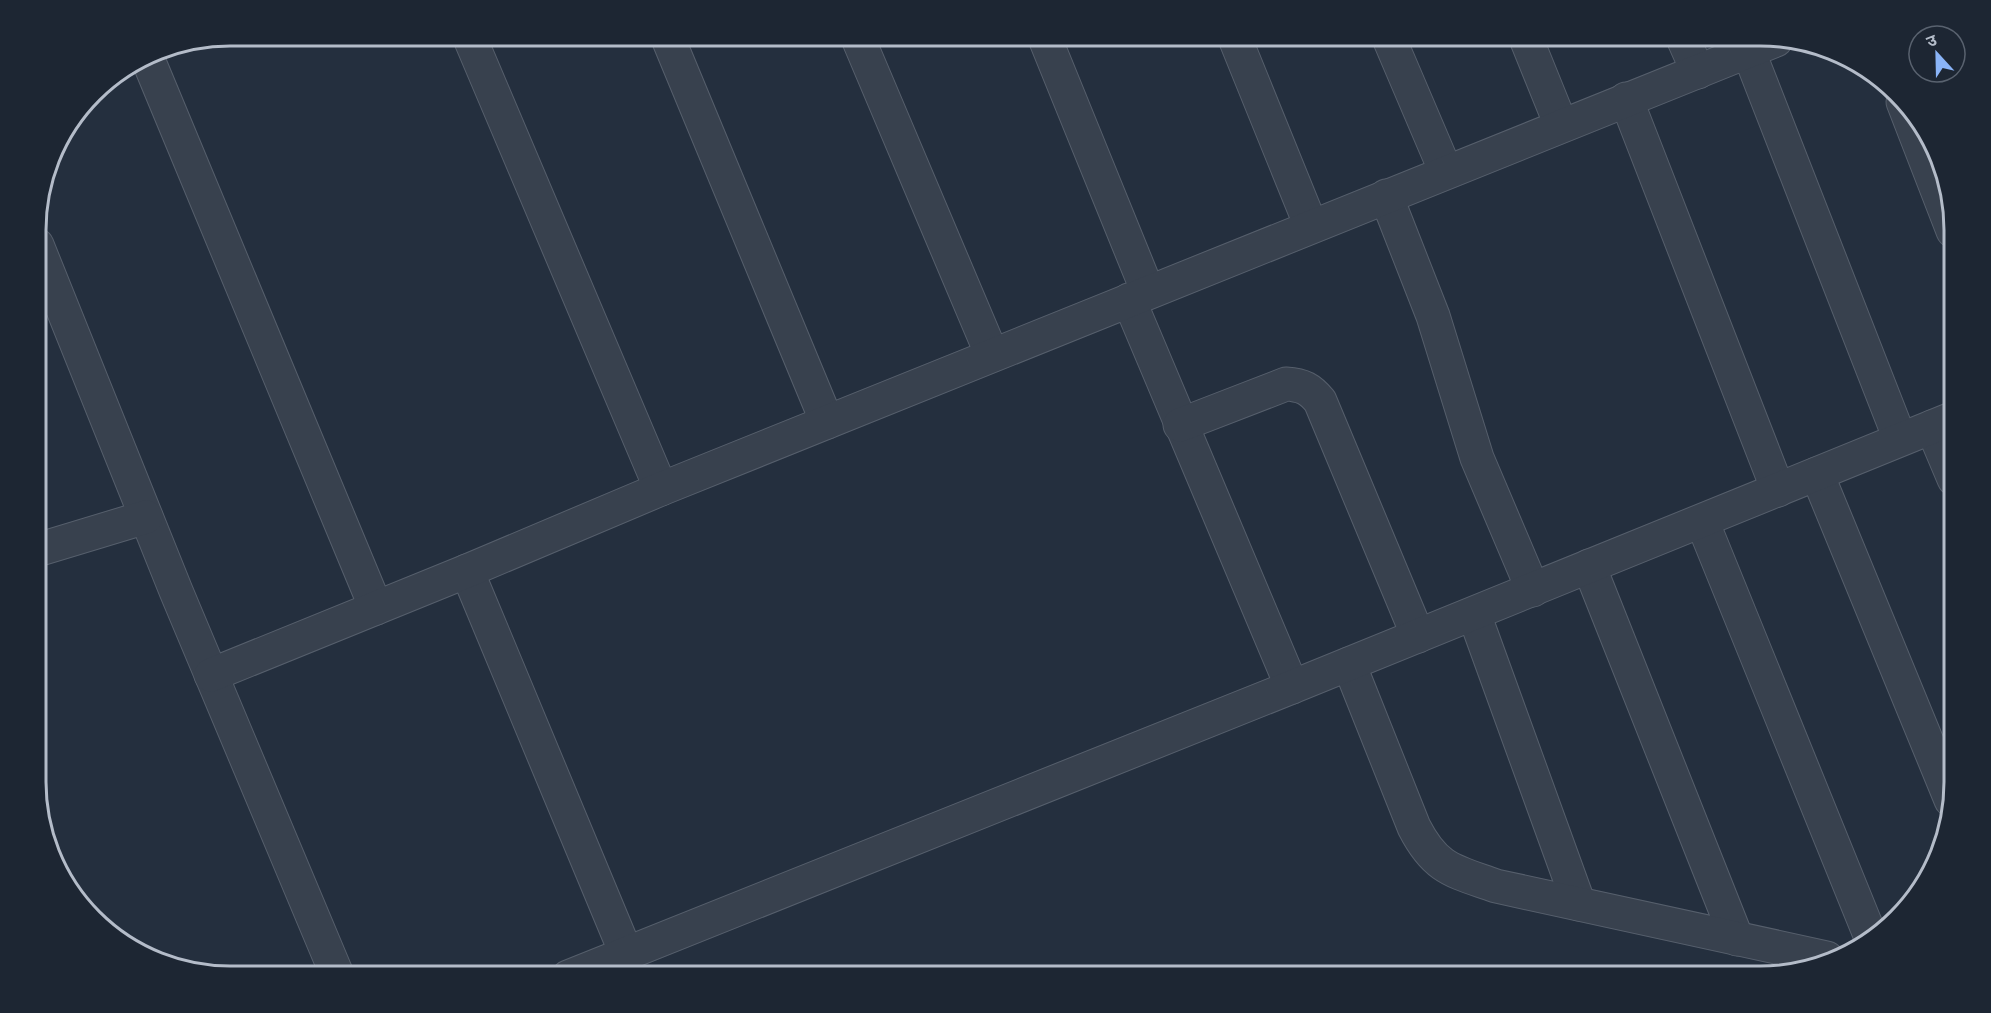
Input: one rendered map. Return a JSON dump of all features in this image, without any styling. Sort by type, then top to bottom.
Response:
[{"type":"street","points":[[474,46],[661,489]]},
{"type":"street","points":[[671,46],[827,422]]},
{"type":"street","points":[[861,46],[992,355]]},
{"type":"street","points":[[1048,46],[1139,296],[1180,425],[1292,687]]},
{"type":"street","points":[[1238,46],[1311,226]]},
{"type":"street","points":[[1392,46],[1446,172]]},
{"type":"street","points":[[1529,46],[1561,126]]},
{"type":"street","points":[[1686,46],[1698,72]]},
{"type":"street","points":[[212,675],[661,489],[1760,46]]},
{"type":"street","points":[[1762,46],[1900,439]]},
{"type":"street","points":[[149,65],[375,608]]},
{"type":"street","points":[[1626,99],[1778,490]]},
{"type":"street","points":[[1913,128],[1943,204]]},
{"type":"street","points":[[1386,196],[1433,316],[1477,458],[1533,590]]},
{"type":"street","points":[[47,272],[146,517],[334,967]]},
{"type":"street","points":[[1180,425],[1286,384],[1310,389],[1320,401],[1418,636]]},
{"type":"street","points":[[593,967],[1474,614],[1943,422]]},
{"type":"street","points":[[1816,474],[1944,783]]},
{"type":"street","points":[[46,547],[146,517]]},
{"type":"street","points":[[1702,521],[1868,931]]},
{"type":"street","points":[[1589,567],[1737,939]]},
{"type":"street","points":[[467,571],[626,953]]},
{"type":"street","points":[[1474,614],[1579,904]]},
{"type":"street","points":[[1349,664],[1414,827],[1423,846],[1439,863],[1454,871],[1496,886],[1821,957]]}]
